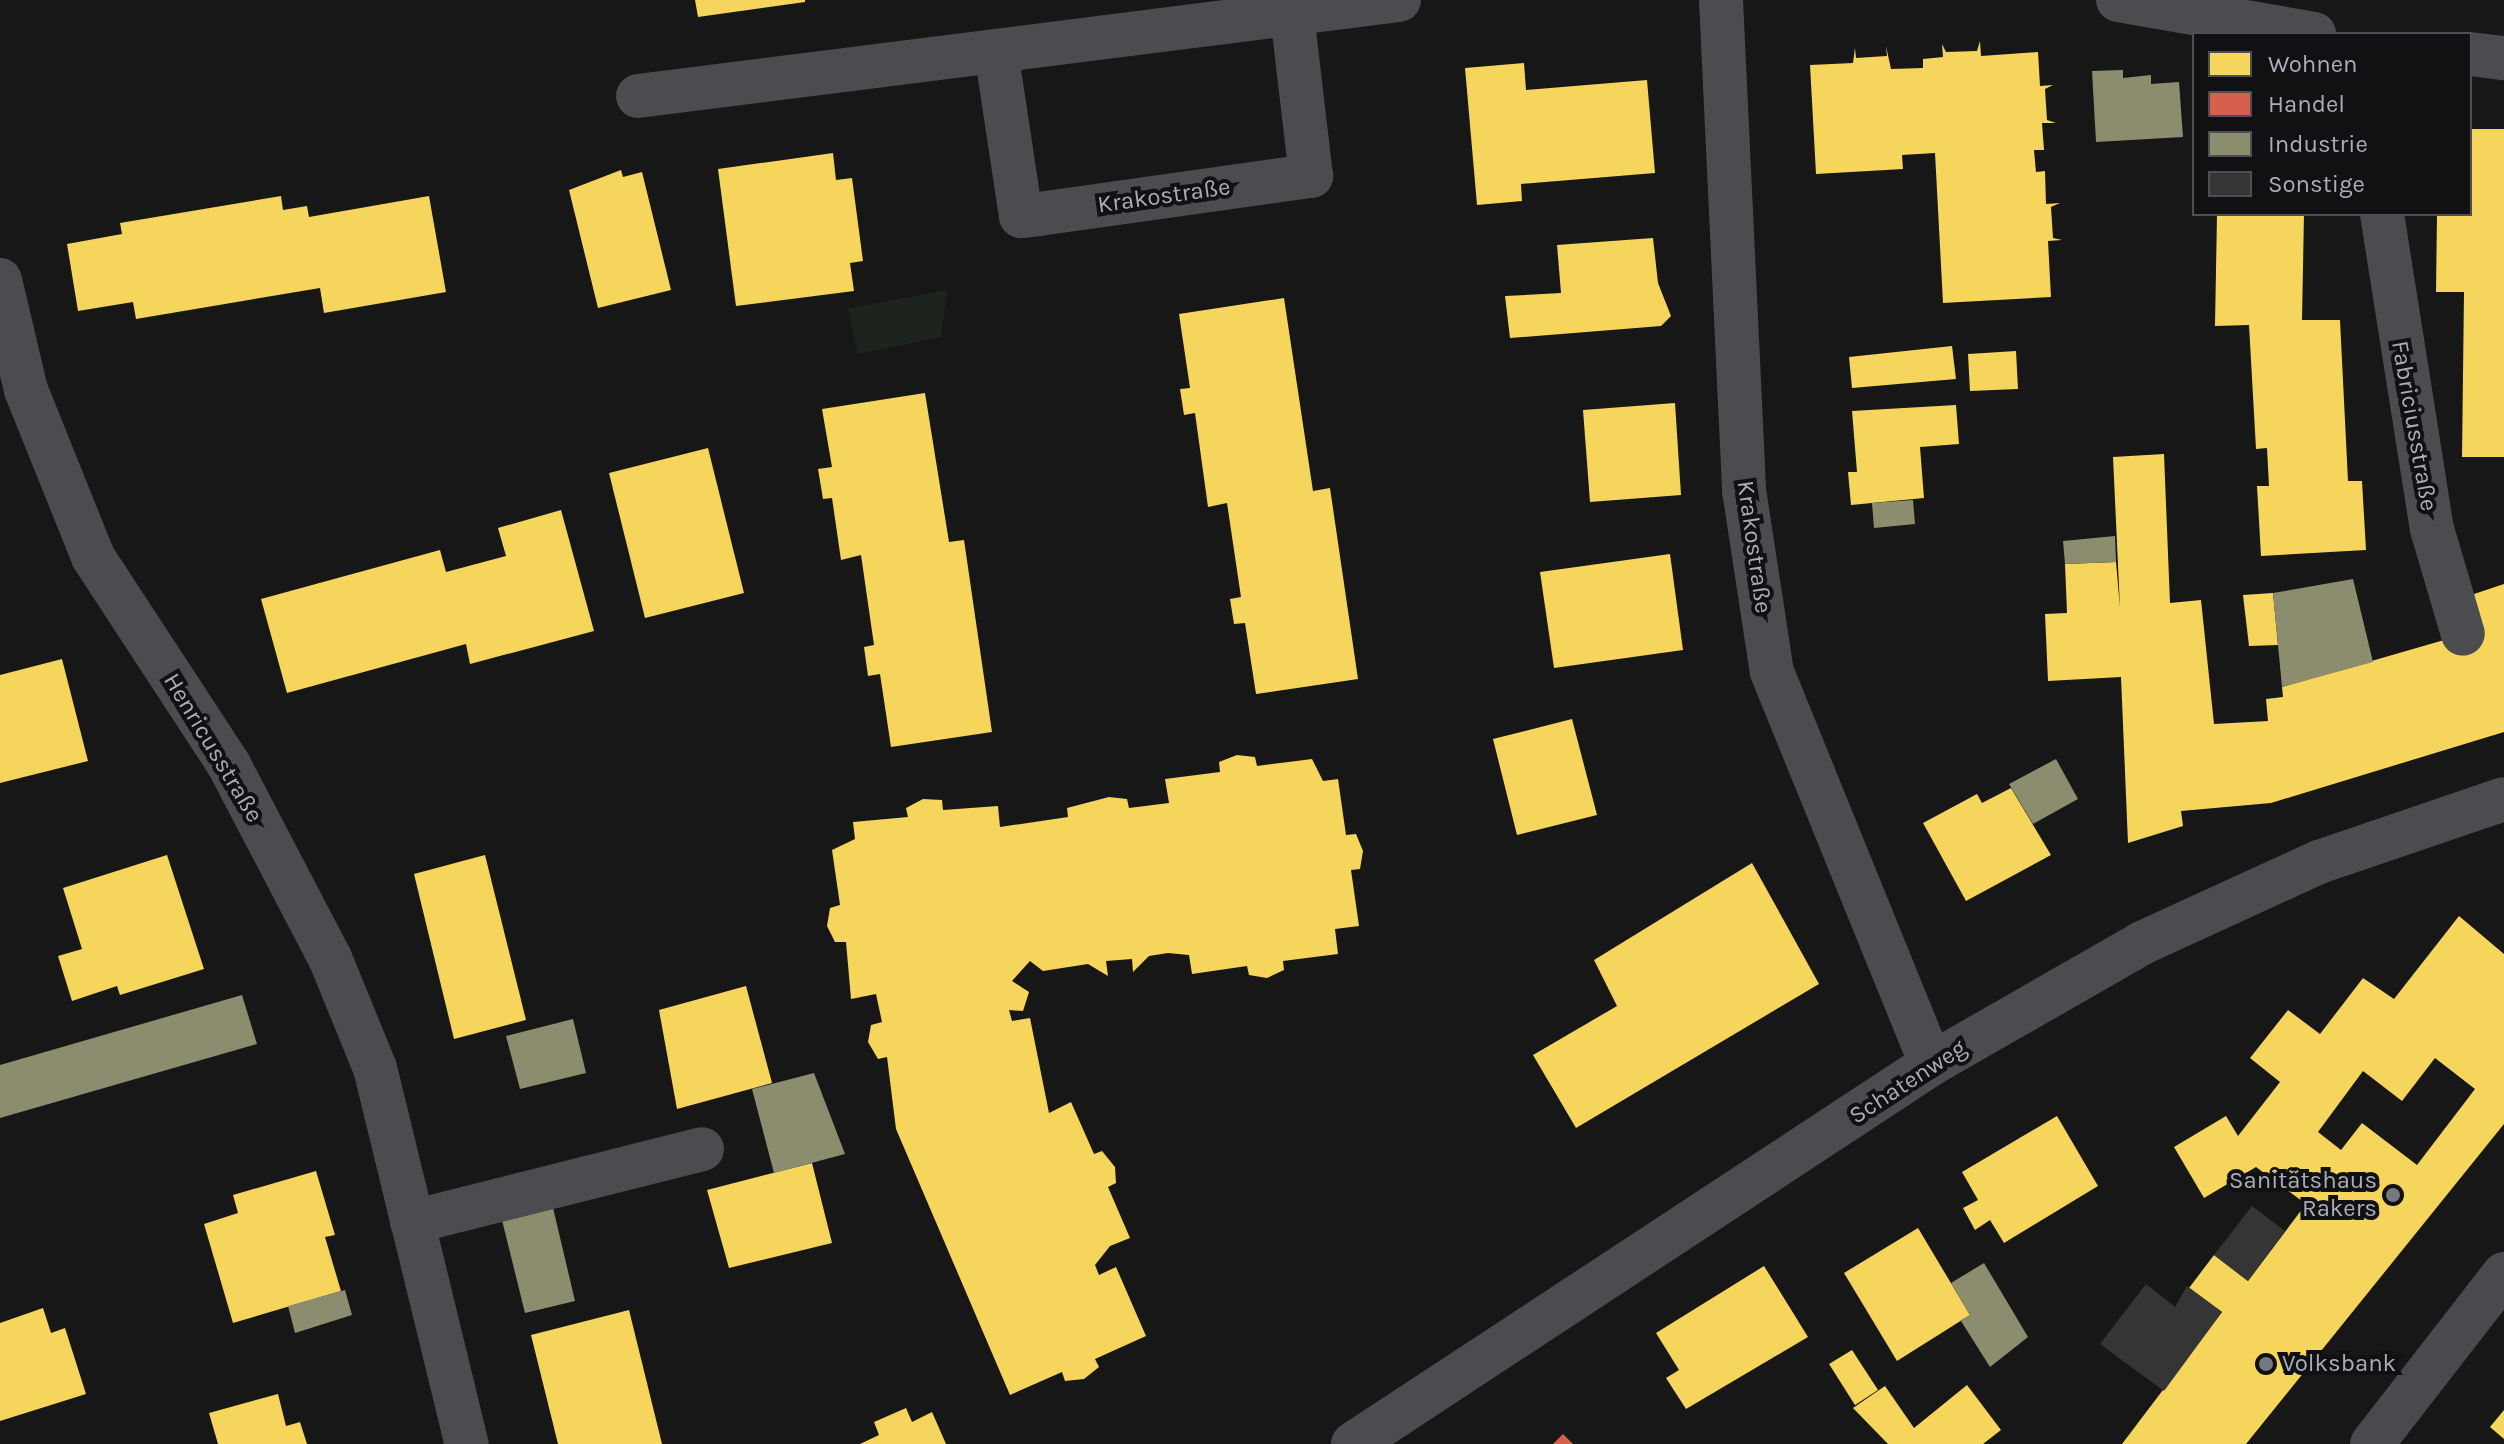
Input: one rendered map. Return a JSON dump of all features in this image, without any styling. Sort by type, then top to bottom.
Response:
[{"type":"street","points":[[638,96],[1399,0]]},
{"type":"street","name":"Krakostraße","points":[[1721,0],[1744,490],[1772,672],[1931,1064]]},
{"type":"street","points":[[2118,0],[2302,32]]},
{"type":"street","name":"Krakostraße","points":[[996,51],[1021,216],[1039,214],[1311,176],[1292,15]]},
{"type":"street","points":[[2472,54],[2504,58]]},
{"type":"street","name":"Fabriciusstraße","points":[[2382,216],[2432,529],[2463,634]]},
{"type":"street","name":"Henricusstraße","points":[[0,280],[26,390],[93,557],[229,765],[330,958],[375,1068],[467,1444]]},
{"type":"street","name":"Schatenweg","points":[[1353,1444],[1931,1064],[2188,920],[2319,862],[2504,799]]},
{"type":"street","points":[[412,1222],[702,1149]]},
{"type":"street","points":[[2384,1440],[2504,1274]]},
{"type":"shaded area","points":[[947,290],[941,337],[858,354],[848,309]]},
{"type":"building: Wohnen","points":[[695,0],[805,0],[805,2],[698,17]]},
{"type":"building: Wohnen","points":[[1980,41],[1981,56],[2038,52],[2040,86],[2053,85],[2045,89],[2047,120],[2056,123],[2042,123],[2044,150],[2034,150],[2036,172],[2045,171],[2046,204],[2060,203],[2051,207],[2053,238],[2062,240],[2048,241],[2051,297],[1943,303],[1935,153],[1902,155],[1903,169],[1816,174],[1810,65],[1853,63],[1855,48],[1856,58],[1887,56],[1886,46],[1891,69],[1923,68],[1923,59],[1943,57],[1942,44],[1946,52],[1977,51]]},
{"type":"building: Wohnen","points":[[1524,63],[1526,90],[1647,80],[1655,173],[1521,184],[1522,201],[1477,205],[1465,68]]},
{"type":"building: Wohnen","points":[[2472,129],[2504,129],[2504,457],[2462,457],[2464,292],[2436,292],[2437,216],[2472,216]]},
{"type":"building: Wohnen","points":[[833,153],[836,180],[852,178],[863,261],[850,263],[854,291],[736,306],[718,169]]},
{"type":"building: Wohnen","points":[[621,170],[623,177],[642,172],[671,290],[598,308],[569,190]]},
{"type":"building: Wohnen","points":[[281,196],[283,210],[307,206],[309,217],[429,196],[446,292],[324,313],[320,288],[136,319],[133,302],[78,311],[67,244],[122,234],[120,223]]},
{"type":"building: Wohnen","points":[[2217,216],[2304,216],[2302,320],[2340,320],[2348,481],[2362,481],[2366,550],[2261,556],[2257,486],[2269,486],[2267,448],[2256,449],[2249,325],[2215,326]]},
{"type":"building: Wohnen","points":[[1653,238],[1658,283],[1671,316],[1661,326],[1510,338],[1505,296],[1561,293],[1557,245]]},
{"type":"building: Wohnen","points":[[1284,298],[1313,491],[1330,488],[1358,679],[1256,694],[1245,623],[1234,624],[1230,599],[1241,597],[1227,503],[1208,507],[1195,413],[1184,415],[1180,389],[1190,388],[1179,314]]},
{"type":"building: Wohnen","points":[[1952,346],[1956,379],[1852,388],[1849,357]]},
{"type":"building: Wohnen","points":[[2016,351],[2018,389],[1970,391],[1968,354]]},
{"type":"building: Wohnen","points":[[925,393],[949,542],[964,540],[992,732],[891,747],[880,674],[868,676],[864,647],[874,645],[861,555],[841,560],[832,498],[823,499],[818,469],[832,467],[822,409]]},
{"type":"building: Wohnen","points":[[1675,403],[1681,495],[1590,502],[1583,410]]},
{"type":"building: Wohnen","points":[[1956,405],[1959,444],[1920,447],[1924,498],[1851,505],[1848,472],[1857,472],[1852,411]]},
{"type":"building: Wohnen","points":[[708,448],[744,593],[645,618],[609,473]]},
{"type":"building: Wohnen","points":[[2164,454],[2170,603],[2201,600],[2214,724],[2268,721],[2266,699],[2283,697],[2282,687],[2451,638],[2471,595],[2504,584],[2504,732],[2271,803],[2181,811],[2183,826],[2128,843],[2121,677],[2048,681],[2045,614],[2067,613],[2065,564],[2116,562],[2120,608],[2113,457]]},
{"type":"building: Wohnen","points":[[561,510],[594,631],[470,664],[466,644],[287,693],[261,599],[440,550],[446,572],[506,556],[498,528]]},
{"type":"building: Wohnen","points":[[1670,554],[1683,650],[1554,668],[1540,572]]},
{"type":"building: Wohnen","points":[[2273,593],[2278,645],[2249,646],[2243,595]]},
{"type":"building: Wohnen","points":[[62,659],[88,761],[0,783],[0,675]]},
{"type":"building: Wohnen","points":[[1572,719],[1597,815],[1517,835],[1493,739]]},
{"type":"building: Wohnen","points":[[1237,755],[1255,757],[1257,766],[1312,759],[1323,781],[1338,779],[1346,835],[1356,834],[1363,851],[1360,869],[1351,870],[1359,926],[1335,929],[1338,954],[1283,961],[1284,970],[1267,978],[1249,975],[1247,966],[1192,974],[1189,955],[1168,953],[1149,956],[1133,972],[1132,959],[1106,961],[1108,976],[1088,964],[1043,971],[1030,961],[1012,981],[1029,992],[1023,1011],[1009,1010],[1012,1021],[1030,1018],[1049,1113],[1071,1102],[1094,1154],[1102,1151],[1115,1167],[1116,1183],[1108,1187],[1130,1238],[1110,1246],[1095,1265],[1099,1275],[1116,1267],[1146,1336],[1095,1359],[1099,1367],[1084,1379],[1065,1381],[1062,1372],[1010,1395],[896,1129],[887,1057],[878,1059],[868,1042],[871,1025],[882,1022],[876,994],[851,999],[846,942],[835,942],[827,926],[830,908],[840,905],[832,850],[855,839],[853,822],[908,817],[906,808],[923,799],[942,800],[943,810],[998,806],[1000,827],[1068,817],[1067,808],[1109,797],[1127,799],[1129,808],[1169,803],[1165,779],[1220,772],[1219,762]]},
{"type":"building: Wohnen","points":[[2011,788],[2051,855],[1966,901],[1923,823],[1977,794],[1982,803]]},
{"type":"building: Wohnen","points":[[167,855],[204,969],[120,995],[117,986],[72,1001],[58,956],[82,949],[63,888]]},
{"type":"building: Wohnen","points":[[485,855],[526,1020],[454,1039],[414,874]]},
{"type":"building: Wohnen","points":[[1752,863],[1819,984],[1576,1128],[1533,1055],[1617,1006],[1594,960]]},
{"type":"building: Wohnen","points":[[2459,916],[2504,954],[2504,1124],[2246,1444],[2122,1444],[2222,1312],[2189,1288],[2214,1255],[2248,1281],[2306,1204],[2256,1167],[2204,1198],[2174,1147],[2226,1116],[2238,1136],[2280,1082],[2250,1058],[2288,1010],[2320,1034],[2363,978],[2394,999]],"holes":[[[2435,1058],[2475,1089],[2417,1165],[2362,1123],[2341,1150],[2318,1132],[2363,1071],[2402,1101]]]},
{"type":"building: Wohnen","points":[[746,986],[772,1083],[677,1109],[659,1010]]},
{"type":"building: Wohnen","points":[[2057,1116],[2098,1186],[2004,1243],[1990,1220],[1975,1230],[1963,1208],[1978,1200],[1962,1172]]},
{"type":"building: Wohnen","points":[[812,1163],[832,1243],[729,1268],[707,1190]]},
{"type":"building: Wohnen","points":[[316,1171],[335,1235],[325,1237],[341,1291],[233,1323],[204,1224],[238,1213],[233,1195]]},
{"type":"building: Wohnen","points":[[1918,1228],[1970,1315],[1897,1361],[1844,1273]]},
{"type":"building: Wohnen","points":[[1764,1266],[1808,1337],[1686,1409],[1666,1378],[1679,1370],[1656,1333]]},
{"type":"building: Wohnen","points":[[43,1308],[51,1333],[65,1328],[86,1394],[0,1421],[0,1323]]},
{"type":"building: Wohnen","points":[[629,1310],[662,1444],[558,1444],[531,1335]]},
{"type":"building: Wohnen","points":[[1852,1350],[1878,1390],[1855,1405],[1829,1364]]},
{"type":"building: Wohnen","points":[[1967,1385],[2001,1430],[1983,1444],[1888,1444],[1853,1408],[1885,1386],[1914,1428]]},
{"type":"building: Wohnen","points":[[278,1394],[286,1426],[300,1422],[307,1444],[218,1444],[209,1413]]},
{"type":"building: Wohnen","points":[[906,1408],[912,1422],[932,1412],[946,1444],[860,1444],[879,1435],[874,1422]]},
{"type":"building: Wohnen","points":[[2504,1410],[2504,1439],[2490,1427]]},
{"type":"building: Handel","points":[[1563,1434],[1573,1444],[1553,1444]]},
{"type":"building: Industrie","points":[[2123,70],[2123,78],[2151,75],[2151,84],[2179,82],[2183,137],[2096,142],[2092,71]]},
{"type":"building: Industrie","points":[[1913,500],[1915,524],[1874,528],[1872,503]]},
{"type":"building: Industrie","points":[[2115,536],[2116,562],[2065,564],[2063,541]]},
{"type":"building: Industrie","points":[[2353,579],[2373,662],[2282,687],[2273,593]]},
{"type":"building: Industrie","points":[[2056,759],[2078,799],[2033,824],[2009,784]]},
{"type":"building: Industrie","points":[[242,995],[257,1044],[0,1118],[0,1065]]},
{"type":"building: Industrie","points":[[573,1019],[586,1073],[520,1089],[506,1036]]},
{"type":"building: Industrie","points":[[814,1073],[845,1154],[774,1173],[752,1089]]},
{"type":"building: Industrie","points":[[550,1195],[575,1301],[525,1313],[499,1208]]},
{"type":"building: Industrie","points":[[1984,1263],[2028,1337],[1990,1367],[1961,1321],[1970,1315],[1951,1283]]},
{"type":"building: Industrie","points":[[345,1290],[352,1315],[295,1333],[288,1306]]},
{"type":"building: Sonstige","points":[[2252,1206],[2285,1231],[2248,1281],[2214,1255]]},
{"type":"building: Sonstige","points":[[2146,1284],[2175,1307],[2187,1286],[2222,1312],[2164,1391],[2100,1344]]},
{"type":"place","name":"Sanitätshaus Rakers","points":[[2393,1195]]},
{"type":"place","name":"Volksbank","points":[[2266,1364]]}]
